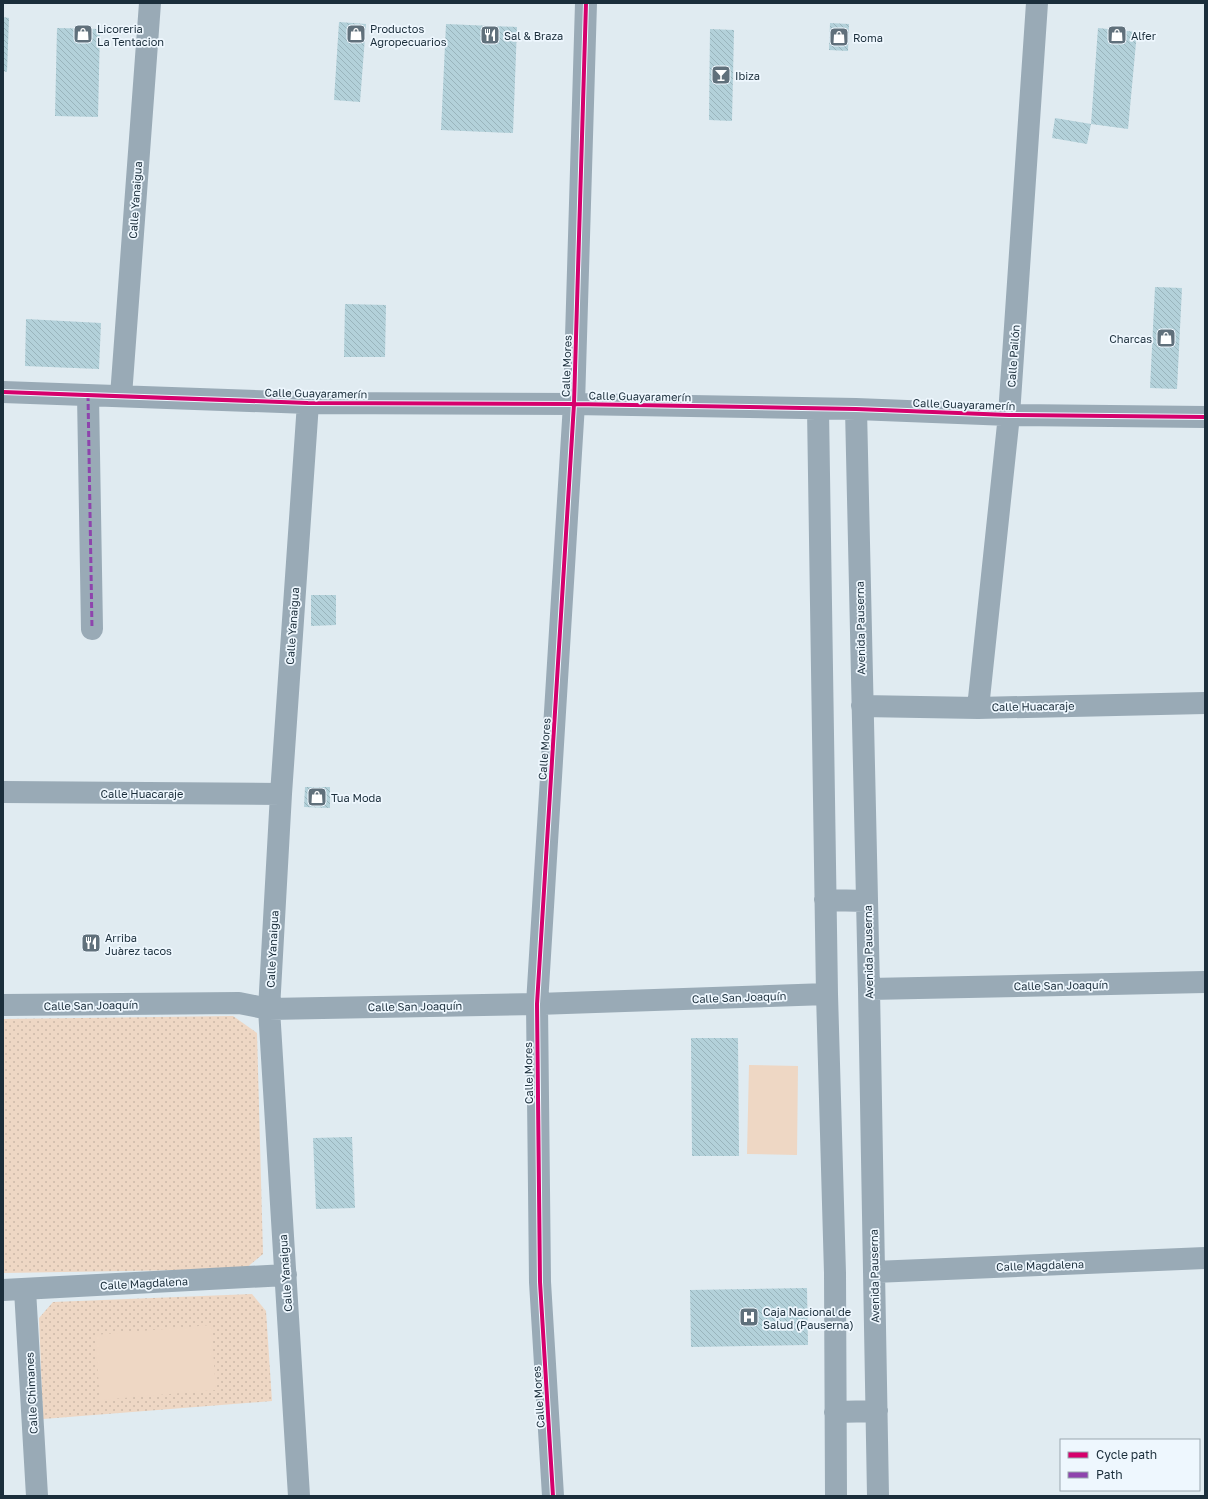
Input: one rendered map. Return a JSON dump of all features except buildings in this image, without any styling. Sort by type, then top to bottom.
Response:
[{"type":"street","name":"Calle Yanaigua","points":[[121,396],[150,3]]},
{"type":"street","name":"Calle Mores","points":[[553,1496],[540,1282],[537,1004],[574,404],[586,3]]},
{"type":"street","name":"Calle Pailón","points":[[978,708],[1009,415],[1037,3]]},
{"type":"street","name":"Calle Guayaramerín","points":[[3,392],[308,403],[574,404],[856,409],[1009,415],[1205,417]]},
{"type":"street","points":[[88,394],[92,629]]},
{"type":"street","name":"Calle Yanaigua","points":[[299,1496],[269,1009],[281,794],[308,403]]},
{"type":"street","points":[[818,409],[827,994],[835,1273],[836,1496]]},
{"type":"street","name":"Avenida Pauserna","points":[[856,409],[869,989],[878,1496]]},
{"type":"street","name":"Calle Huacaraje","points":[[862,706],[978,708],[1205,703]]},
{"type":"street","name":"Calle Huacaraje","points":[[3,792],[281,794]]},
{"type":"street","points":[[826,900],[867,901]]},
{"type":"street","name":"Calle San Joaquín","points":[[869,989],[1205,982]]},
{"type":"street","name":"Calle San Joaquín","points":[[3,1005],[240,1003],[269,1009],[537,1004],[827,994]]},
{"type":"street","name":"Calle Magdalena","points":[[874,1272],[1205,1258]]},
{"type":"street","name":"Calle Magdalena","points":[[3,1290],[286,1275]]},
{"type":"street","name":"Calle Chimanes","points":[[25,1290],[37,1496]]},
{"type":"street","points":[[836,1412],[877,1411]]},
{"type":"shaded area","points":[[233,1016],[257,1033],[263,1254],[245,1269],[3,1273],[3,1019]]},
{"type":"shaded area","points":[[749,1065],[798,1066],[797,1155],[747,1154]]},
{"type":"shaded area","points":[[252,1294],[266,1311],[272,1401],[43,1419],[39,1318],[53,1302]]},
{"type":"shaded area","points":[[211,1325],[216,1390],[100,1400],[95,1335]]},
{"type":"marked path","points":[[88,395],[92,629]]},
{"type":"cycle path","points":[[553,1496],[540,1282],[537,1004],[574,404],[586,3]]},
{"type":"cycle path","points":[[3,392],[308,403],[574,404],[856,409],[1009,415],[1205,417]]},
{"type":"place","name":"Licoreria La Tentacion","points":[[83,34]]},
{"type":"place","name":"Productos Agropecuarios","points":[[356,34]]},
{"type":"place","name":"Sal & Braza","points":[[490,35]]},
{"type":"place","name":"Alfer","points":[[1117,35]]},
{"type":"place","name":"Roma","points":[[839,37]]},
{"type":"place","name":"Ibiza","points":[[721,75]]},
{"type":"place","name":"Charcas","points":[[1166,338]]},
{"type":"place","name":"Tua Moda","points":[[317,797]]},
{"type":"place","name":"Arriba Juàrez tacos","points":[[91,943]]},
{"type":"place","name":"Caja Nacional de Salud (Pauserna)","points":[[749,1317]]}]
